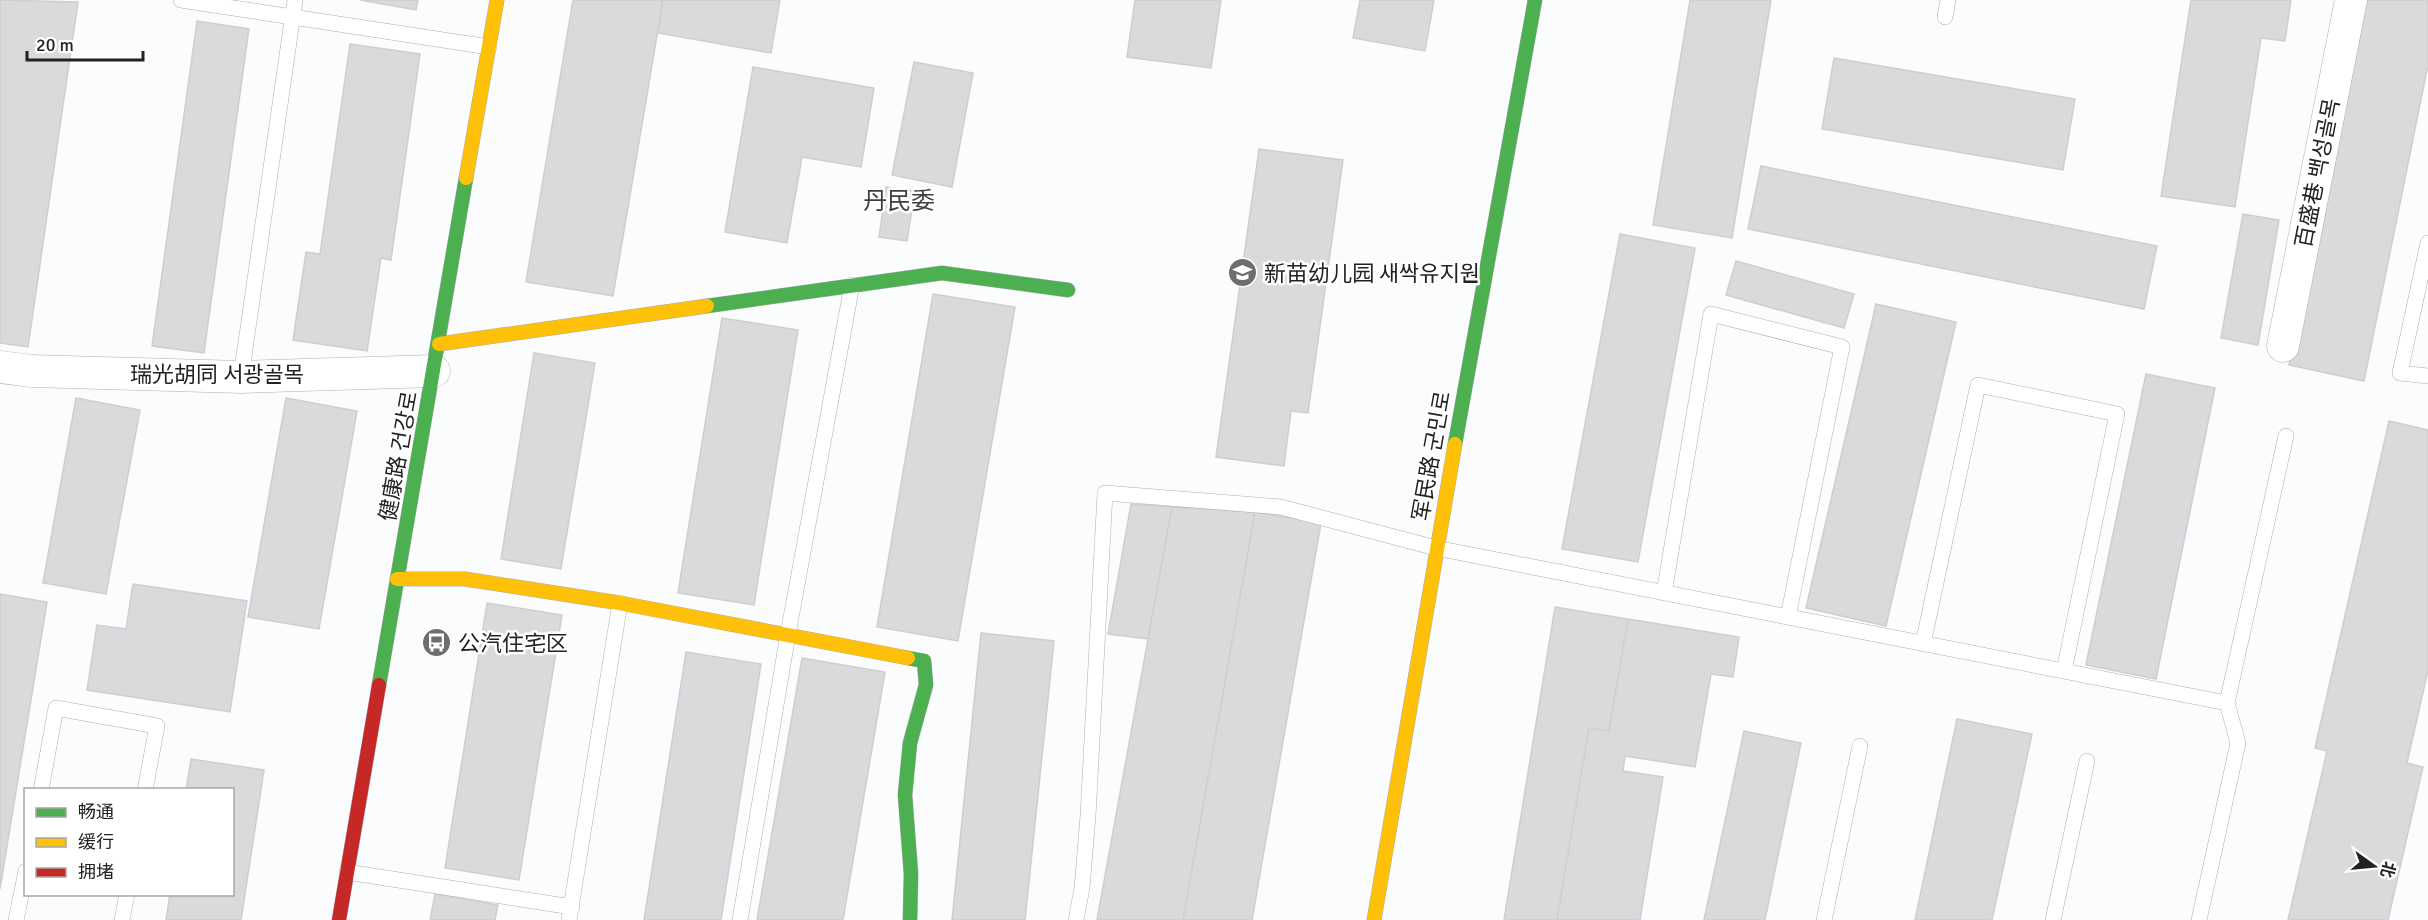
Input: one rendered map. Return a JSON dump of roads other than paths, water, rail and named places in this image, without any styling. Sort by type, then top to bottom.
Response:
[{"type":"street","name":"健康路 건강로","points":[[339,920],[497,0]]},
{"type":"street","name":"军民路 군민로","points":[[1374,920],[1436,548],[1534,0]]},
{"type":"street","name":"百盛巷 백성골목","points":[[2283,346],[2350,0]]},
{"type":"street","points":[[436,357],[852,285],[942,273],[1068,290]]},
{"type":"street","name":"瑞光胡同 서광골목","points":[[0,367],[33,371],[241,377],[436,357]]},
{"type":"street","points":[[397,579],[465,579],[621,603],[924,661],[926,685],[910,743],[905,795],[911,874],[910,920]]},
{"type":"lane","points":[[181,0],[489,46]]},
{"type":"lane","points":[[241,377],[295,0]]},
{"type":"lane","points":[[1945,17],[1948,0]]},
{"type":"lane","points":[[2428,243],[2400,373],[2428,376]]},
{"type":"lane","points":[[740,920],[788,634],[852,285]]},
{"type":"lane","points":[[1664,593],[1711,314],[1842,347],[1788,617]]},
{"type":"lane","points":[[1923,644],[1978,385],[2117,414],[2064,671]]},
{"type":"lane","points":[[2199,920],[2238,743],[2227,703],[2286,436]]},
{"type":"lane","points":[[1076,920],[1082,888],[1088,816],[1105,493],[1281,507],[1436,548],[2227,703]]},
{"type":"lane","points":[[347,872],[570,913],[621,603]]},
{"type":"lane","points":[[40,788],[56,708],[157,726],[146,788]]},
{"type":"lane","points":[[1824,920],[1860,746]]},
{"type":"lane","points":[[2053,920],[2087,761]]},
{"type":"lane","points":[[16,920],[24,881]]},
{"type":"lane","points":[[122,920],[127,896]]},
{"type":"place","name":"新苗幼儿园 새싹유지원","points":[[1243,273]]},
{"type":"place","name":"公汽住宅区","points":[[437,643]]},
{"type":"district","name":"丹民委","points":[[899,201]]}]
